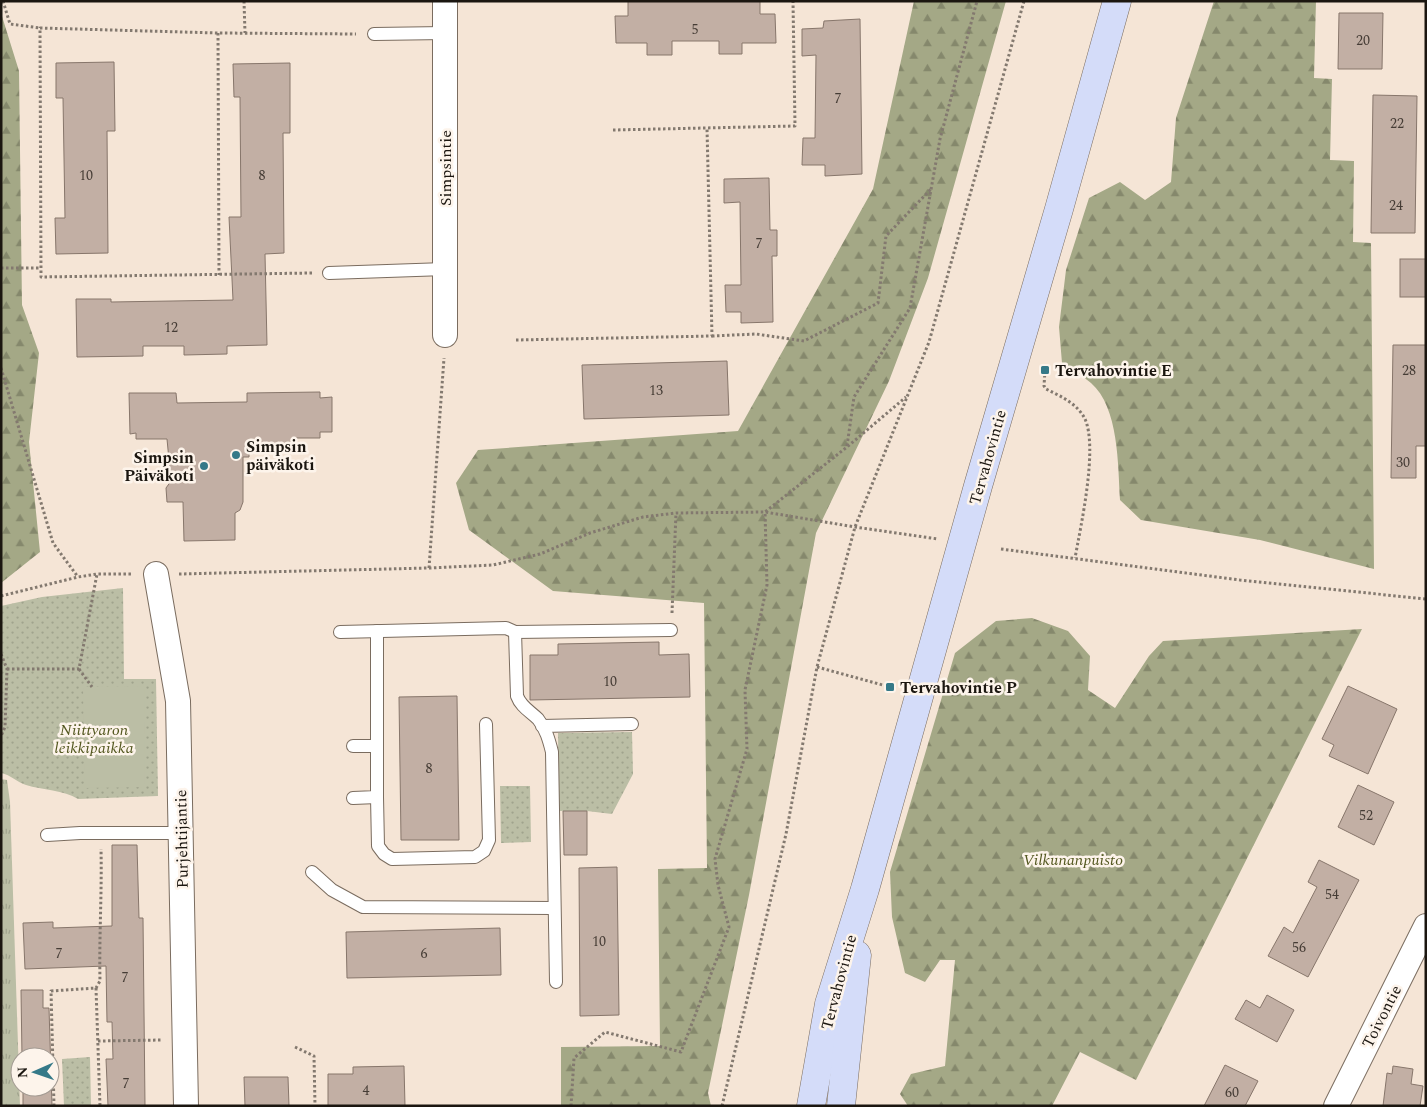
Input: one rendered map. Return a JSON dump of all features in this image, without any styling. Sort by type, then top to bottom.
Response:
[{"type":"main road","name":"Tervahovintie","points":[[812,1106],[829,1004],[865,889],[978,486],[1060,209],[1114,9]]},
{"type":"main road","name":"Tervahovintie","points":[[841,1106],[865,889]]},
{"type":"street","name":"Simpsintie","points":[[445,334],[446,1]]},
{"type":"street","name":"Purjehtijantie","points":[[156,574],[178,701],[186,1106]]},
{"type":"street","name":"Toivontie","points":[[1336,1106],[1426,926]]},
{"type":"lane","points":[[374,34],[445,33]]},
{"type":"lane","points":[[328,273],[445,269]]},
{"type":"lane","points":[[340,632],[506,628],[515,632],[671,630]]},
{"type":"lane","points":[[377,631],[378,846],[384,854],[392,859],[475,857],[484,851],[489,840],[486,724]]},
{"type":"lane","points":[[515,632],[517,696],[519,702],[542,726],[549,738],[552,752],[556,982]]},
{"type":"lane","points":[[542,726],[632,724]]},
{"type":"lane","points":[[353,746],[377,746]]},
{"type":"lane","points":[[353,798],[377,797]]},
{"type":"lane","points":[[47,836],[80,833],[181,833]]},
{"type":"lane","points":[[312,872],[332,890],[363,907],[554,908]]},
{"type":"path","points":[[3,1],[10,24],[40,28],[218,33],[374,34]]},
{"type":"path","points":[[244,1],[245,33]]},
{"type":"path","points":[[614,130],[796,126],[793,1]]},
{"type":"path","points":[[847,447],[854,397],[910,308],[940,139],[977,1]]},
{"type":"path","points":[[722,1106],[786,834],[817,667],[855,527],[929,342],[1024,1]]},
{"type":"path","points":[[40,28],[41,277],[328,273]]},
{"type":"path","points":[[218,33],[219,275]]},
{"type":"path","points":[[707,128],[712,336]]},
{"type":"path","points":[[516,340],[756,334],[804,341],[878,303],[886,236],[932,189]]},
{"type":"path","points":[[1,268],[41,268]]},
{"type":"path","points":[[428,568],[445,334]]},
{"type":"path","points":[[1,368],[53,543],[78,577]]},
{"type":"path","points":[[1045,370],[1044,386],[1046,389],[1073,404],[1084,417],[1089,433],[1088,476],[1075,558]]},
{"type":"path","points":[[765,512],[847,447],[907,396]]},
{"type":"path","points":[[571,1106],[574,1058],[605,1032],[681,1052],[729,927],[718,885],[715,859],[747,749],[745,690],[767,585],[765,512]]},
{"type":"path","points":[[1,596],[96,574],[428,568],[493,565],[540,554],[590,533],[643,517],[676,513],[765,512],[942,540]]},
{"type":"path","points":[[671,630],[676,513]]},
{"type":"path","points":[[1001,549],[1240,580],[1426,599]]},
{"type":"path","points":[[92,687],[79,669],[96,574]]},
{"type":"path","points":[[1,654],[7,669],[6,727],[1,736]]},
{"type":"path","points":[[817,667],[890,687]]},
{"type":"path","points":[[7,669],[79,669]]},
{"type":"path","points":[[100,834],[102,908],[99,926],[100,981],[96,988],[100,1106]]},
{"type":"path","points":[[54,1106],[51,991],[96,988]]},
{"type":"path","points":[[98,1041],[185,1039]]},
{"type":"path","points":[[295,1047],[314,1056],[315,1106]]},
{"type":"green space","points":[[914,1],[1006,1],[928,278],[889,381],[816,533],[749,895],[708,1093],[711,1106],[561,1106],[561,1047],[660,1046],[658,869],[707,868],[704,603],[553,591],[469,530],[456,483],[478,450],[738,431],[873,189]]},
{"type":"green space","points":[[1214,1],[1316,1],[1314,78],[1332,79],[1330,160],[1354,161],[1353,242],[1371,243],[1374,569],[1260,540],[1141,520],[1120,500],[1115,438],[1107,407],[1091,383],[1062,363],[1059,327],[1066,270],[1089,198],[1120,182],[1145,200],[1171,182],[1176,118]]},
{"type":"green space","points":[[1,13],[19,71],[22,305],[39,353],[29,442],[40,552],[1,583]]},
{"type":"green space","name":"Niittyaron leikkipaikka","points":[[123,588],[124,679],[156,679],[158,796],[78,799],[60,792],[26,785],[1,773],[1,606],[42,597]]},
{"type":"green space","name":"Vilkunanpuisto","points":[[1032,618],[1068,631],[1090,656],[1088,690],[1115,708],[1149,656],[1163,641],[1362,629],[1136,1080],[1080,1052],[1052,1106],[908,1106],[900,1094],[911,1074],[945,1066],[955,960],[940,960],[925,982],[905,973],[892,917],[890,872],[955,653],[996,621]]},
{"type":"green space","points":[[144,686],[145,787],[85,788],[83,687]]},
{"type":"green space","points":[[632,732],[633,774],[612,814],[587,811],[559,811],[558,733]]},
{"type":"green space","points":[[1,779],[7,780],[10,802],[18,1047],[10,1047],[10,1097],[20,1097],[20,1106],[1,1106]]},
{"type":"green space","points":[[500,786],[530,786],[531,842],[501,843]]},
{"type":"green space","points":[[90,1057],[91,1106],[64,1106],[62,1059]]},
{"type":"building","points":[[628,1],[760,1],[760,14],[775,14],[776,43],[742,43],[742,54],[719,54],[719,41],[672,41],[672,55],[647,55],[647,43],[616,43],[615,16],[628,16]]},
{"type":"building","points":[[1339,13],[1383,13],[1382,69],[1338,69]]},
{"type":"building","points":[[860,19],[862,174],[825,176],[825,165],[802,165],[803,138],[815,138],[816,55],[802,56],[802,29],[823,28],[824,21]]},
{"type":"building","points":[[114,62],[115,131],[107,131],[108,253],[56,254],[55,218],[65,218],[63,98],[56,98],[56,63]]},
{"type":"building","points":[[290,63],[290,133],[283,133],[284,253],[265,254],[267,345],[227,346],[227,354],[184,355],[184,346],[143,346],[143,356],[77,357],[76,299],[111,299],[111,302],[233,300],[229,217],[241,217],[240,97],[234,97],[233,64]]},
{"type":"building","points":[[1373,95],[1417,96],[1415,233],[1371,233]]},
{"type":"building","points":[[769,178],[770,230],[777,230],[777,256],[772,256],[773,322],[741,323],[741,312],[726,312],[725,285],[741,285],[740,202],[724,203],[724,179]]},
{"type":"building","points":[[1400,259],[1426,259],[1426,297],[1400,297]]},
{"type":"building","points":[[1393,345],[1426,345],[1426,446],[1416,446],[1416,478],[1391,478]]},
{"type":"building","points":[[727,361],[729,415],[584,419],[582,365]]},
{"type":"building","name":"Simpsin Päiväkoti","points":[[320,392],[320,398],[332,397],[332,432],[320,432],[320,438],[295,438],[295,450],[249,451],[249,457],[243,457],[243,502],[240,510],[235,513],[235,540],[184,541],[183,502],[167,502],[166,488],[171,481],[167,439],[136,439],[136,433],[130,434],[129,393],[176,393],[177,403],[247,402],[247,393]]},
{"type":"building","points":[[659,642],[659,655],[689,654],[690,697],[530,700],[530,655],[558,655],[558,644]]},
{"type":"building","points":[[1348,686],[1397,709],[1368,774],[1329,756],[1334,745],[1322,739]]},
{"type":"building","points":[[457,696],[459,840],[401,840],[399,697]]},
{"type":"building","points":[[1358,785],[1394,802],[1374,845],[1338,827]]},
{"type":"building","points":[[563,811],[587,811],[587,855],[564,855]]},
{"type":"building","points":[[112,845],[137,845],[139,918],[143,918],[145,1106],[108,1106],[106,1059],[113,1059],[112,1022],[107,1022],[106,966],[25,969],[23,923],[53,922],[53,928],[112,926]]},
{"type":"building","points":[[1319,860],[1359,880],[1308,977],[1268,956],[1284,927],[1293,933],[1317,887],[1308,882]]},
{"type":"building","points":[[617,867],[619,1015],[580,1016],[579,868]]},
{"type":"building","points":[[500,928],[501,975],[347,978],[346,932]]},
{"type":"building","points":[[21,990],[43,990],[43,1008],[49,1008],[50,1047],[22,1047]]},
{"type":"building","points":[[1267,995],[1294,1010],[1277,1042],[1235,1019],[1246,1000],[1260,1008]]},
{"type":"building","points":[[1225,1065],[1258,1081],[1245,1106],[1204,1106]]},
{"type":"building","points":[[404,1066],[405,1106],[328,1106],[328,1074],[353,1074],[353,1067]]},
{"type":"building","points":[[1393,1066],[1413,1069],[1411,1084],[1423,1086],[1420,1106],[1383,1106],[1387,1073],[1392,1074]]},
{"type":"building","points":[[244,1077],[288,1077],[289,1106],[245,1106]]},
{"type":"building","points":[[23,1097],[52,1097],[52,1106],[23,1106]]},
{"type":"place","name":"Tervahovintie E","points":[[1045,370]]},
{"type":"place","name":"Simpsin päiväkoti","points":[[236,455]]},
{"type":"place","name":"Simpsin Päiväkoti","points":[[204,466]]},
{"type":"place","name":"Tervahovintie P","points":[[890,687]]}]
